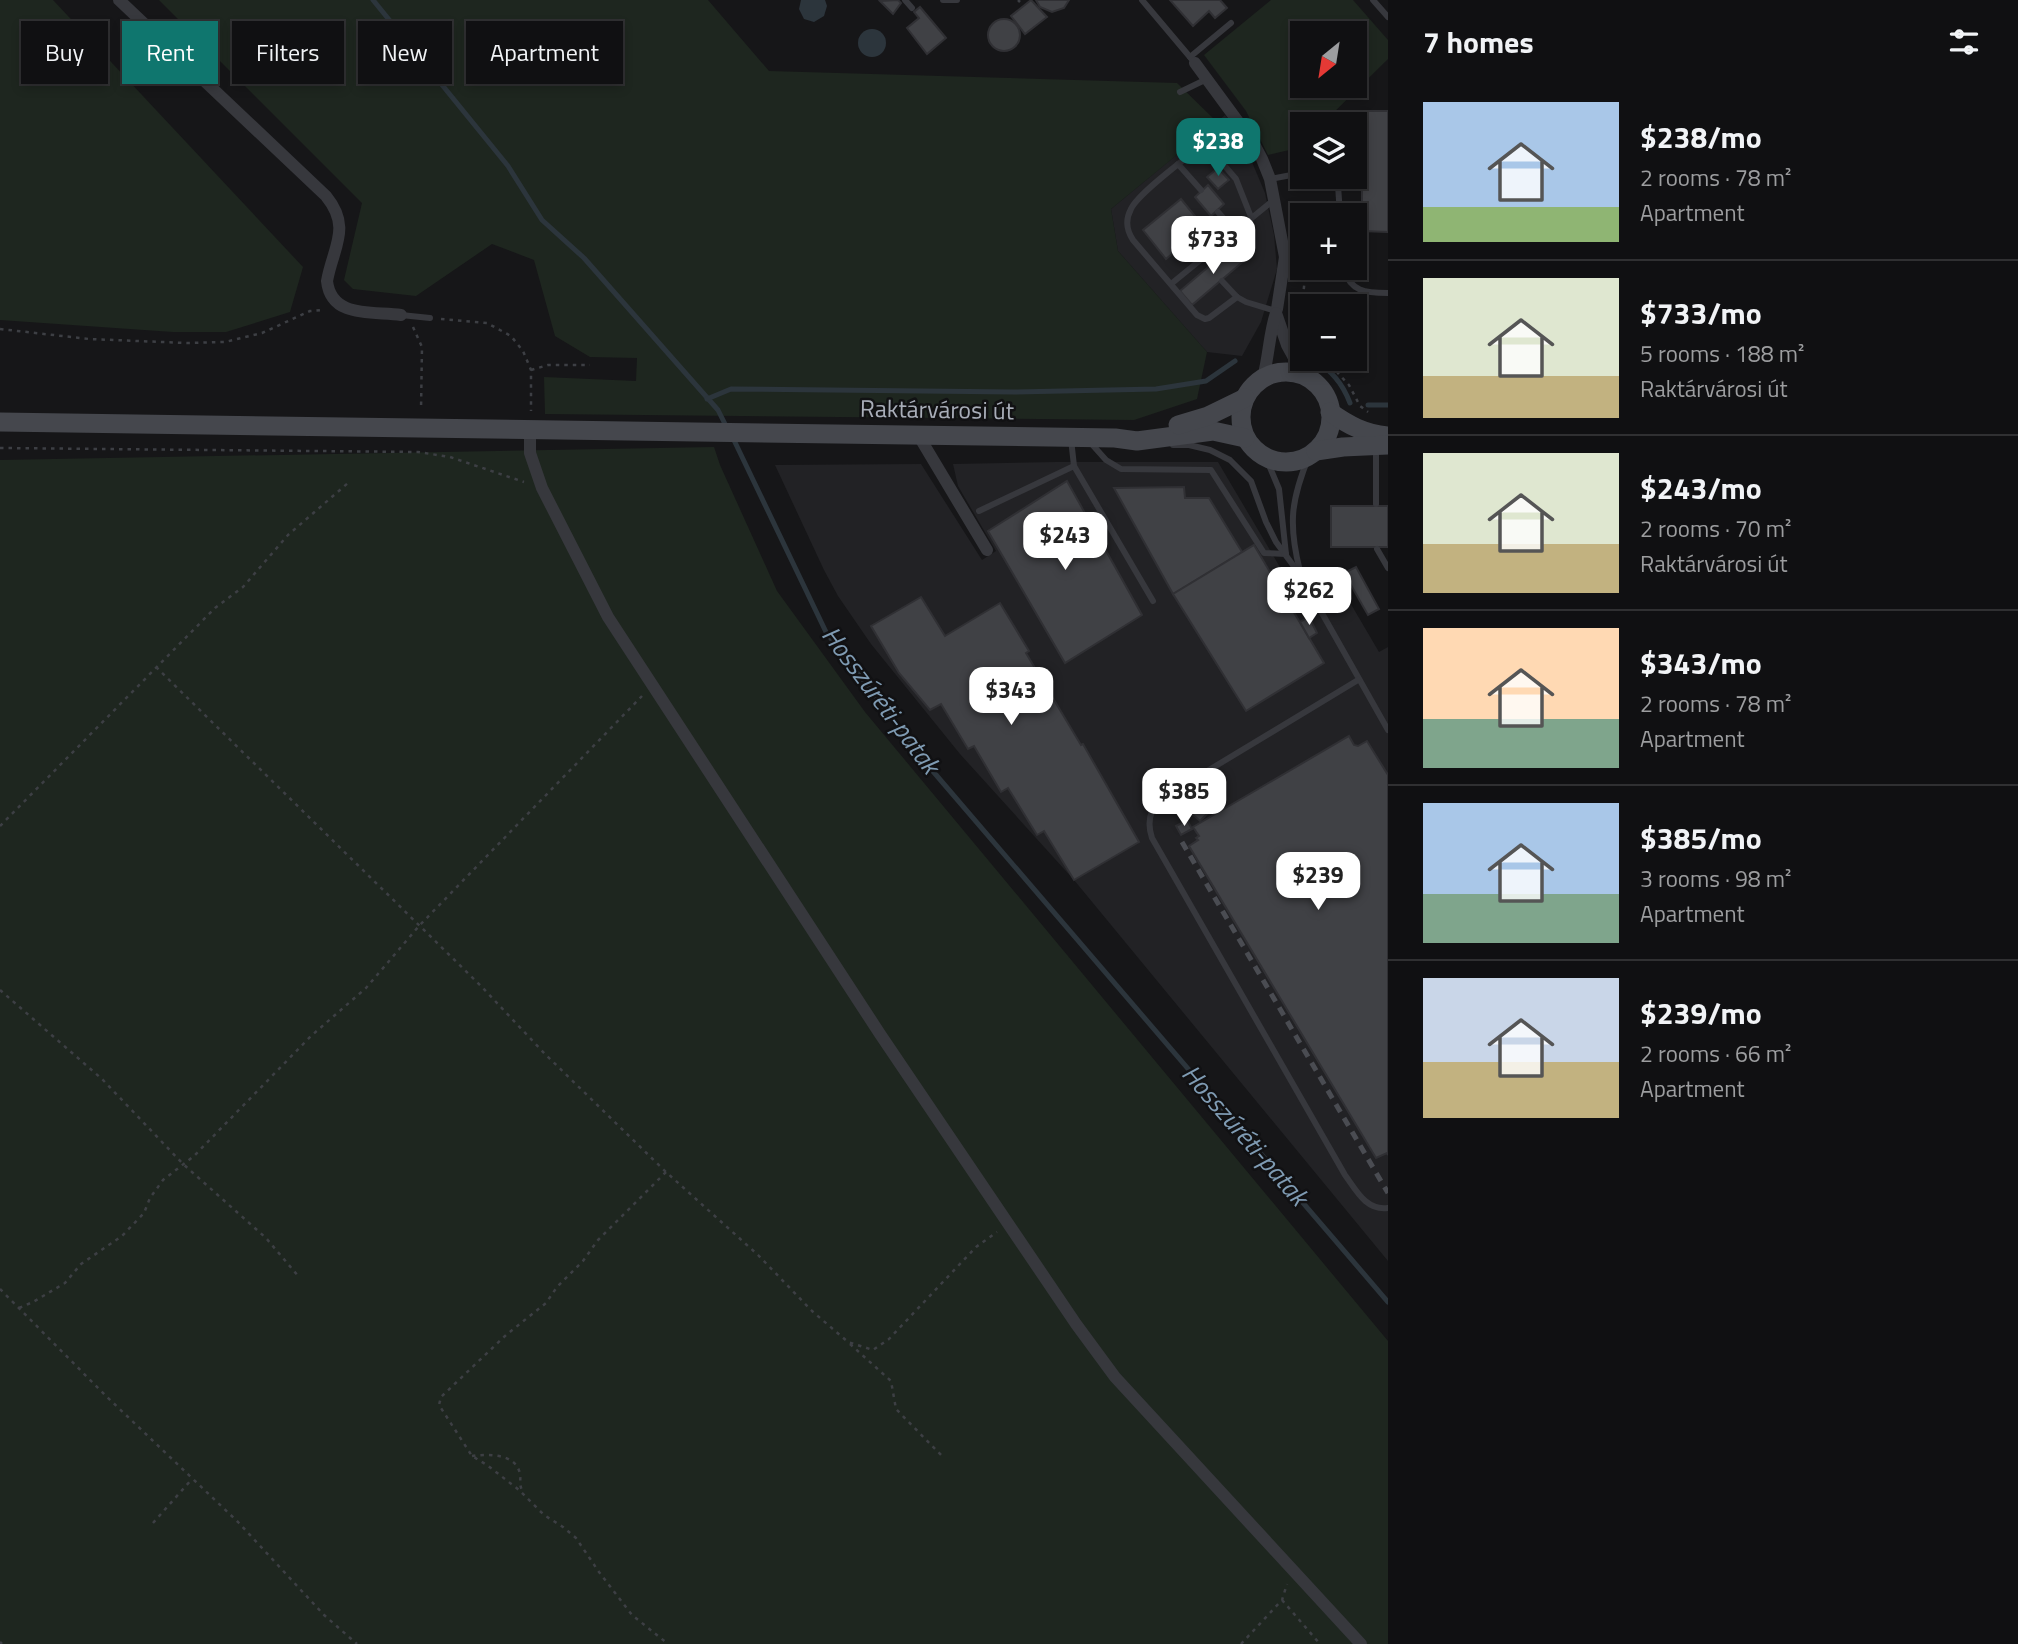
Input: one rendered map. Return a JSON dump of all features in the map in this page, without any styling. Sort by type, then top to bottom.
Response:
[{"type":"street","points":[[119,0],[327,196],[335,207],[341,227],[327,281],[331,297],[344,308],[355,312],[401,315]]},
{"type":"street","points":[[1192,60],[1253,142],[1270,179],[1285,257],[1264,378],[1287,372],[1304,376],[1324,394],[1330,412],[1326,438],[1312,454]]},
{"type":"street","points":[[1276,311],[1287,345],[1304,376]]},
{"type":"street","name":"Raktárvárosi út","points":[[1115,438],[1208,416],[1245,398],[1253,386],[1264,378]]},
{"type":"street","points":[[1245,398],[1241,414],[1245,438],[1254,449],[1274,461],[1292,462],[1343,447],[1384,442]]},
{"type":"street","points":[[1330,412],[1384,442]]},
{"type":"street","name":"Raktárvárosi út","points":[[0,422],[917,433],[1115,438],[1136,441],[1213,431],[1245,438]]},
{"type":"street","points":[[530,428],[530,453],[542,488],[608,617],[880,1034],[1083,1334],[1115,1377],[1361,1644]]},
{"type":"street","points":[[917,433],[987,550]]},
{"type":"lane","points":[[905,0],[912,8]]},
{"type":"lane","points":[[943,0],[957,0]]},
{"type":"lane","points":[[1142,0],[1192,60],[1231,23]]},
{"type":"lane","points":[[1373,0],[1388,17]]},
{"type":"lane","points":[[1180,92],[1207,79]]},
{"type":"lane","points":[[1237,297],[1205,319],[1197,315],[1133,240],[1127,220],[1136,201],[1205,142],[1236,179],[1251,218]]},
{"type":"lane","points":[[1178,164],[1201,191]]},
{"type":"lane","points":[[1270,179],[1290,175]]},
{"type":"lane","points":[[1171,284],[1275,199]]},
{"type":"lane","points":[[1218,212],[1235,231]]},
{"type":"lane","points":[[1203,259],[1209,265]]},
{"type":"lane","points":[[1349,280],[1358,290],[1388,293]]},
{"type":"lane","points":[[1222,281],[1237,297],[1246,302],[1276,311]]},
{"type":"lane","points":[[401,315],[430,318]]},
{"type":"lane","points":[[1079,437],[1074,466],[1153,601]]},
{"type":"lane","points":[[1079,437],[1121,469],[1211,470],[1264,553],[1286,554]]},
{"type":"lane","points":[[1136,441],[1151,445],[1200,447],[1230,460],[1251,481],[1276,542],[1301,576],[1388,730]]},
{"type":"lane","points":[[1376,504],[1384,442]]},
{"type":"lane","points":[[1301,576],[1296,556],[1293,507],[1295,491],[1312,454]]},
{"type":"lane","points":[[1266,458],[1279,489],[1286,554]]},
{"type":"lane","points":[[979,511],[1074,466]]},
{"type":"lane","points":[[1377,549],[1388,568]]},
{"type":"lane","points":[[1358,680],[1161,799],[1152,809],[1148,823],[1152,838],[1345,1175],[1366,1203],[1378,1209],[1388,1208]]},
{"type":"path","points":[[0,329],[89,339],[225,342],[262,333],[310,312],[344,308]]},
{"type":"path","points":[[401,315],[414,328],[422,347],[420,427]]},
{"type":"path","points":[[430,318],[487,323],[511,335],[523,351],[531,370],[530,428]]},
{"type":"path","points":[[531,370],[548,365],[590,365]]},
{"type":"path","points":[[1336,371],[1349,385],[1360,406],[1373,415]]},
{"type":"path","points":[[0,448],[418,452],[450,457],[542,488]]},
{"type":"path","points":[[0,826],[215,608],[243,587],[288,535],[348,483]]},
{"type":"path","points":[[156,667],[666,1172],[707,1206],[812,1311],[891,1381],[896,1409],[941,1455]]},
{"type":"path","points":[[19,1308],[65,1283],[81,1264],[122,1236],[144,1213],[150,1198],[163,1180],[228,1123],[311,1036],[366,988],[419,926],[651,686]]},
{"type":"path","points":[[0,990],[102,1079],[183,1164],[266,1238],[299,1277]]},
{"type":"path","points":[[666,1172],[598,1240],[583,1261],[556,1287],[546,1303],[506,1335],[441,1397],[439,1405],[472,1456],[524,1494],[544,1515],[576,1538],[598,1572],[632,1615],[668,1644]]},
{"type":"path","points":[[848,1342],[873,1350],[889,1339],[976,1247],[1008,1224]]},
{"type":"path","points":[[0,1289],[238,1522],[324,1615],[356,1644]]},
{"type":"path","points":[[472,1456],[498,1455],[510,1460],[520,1472],[520,1488],[524,1494]]},
{"type":"path","points":[[153,1523],[192,1479]]},
{"type":"path","points":[[1241,1644],[1282,1600],[1292,1567]]},
{"type":"path","points":[[1282,1600],[1320,1644]]},
{"type":"shaded area","points":[[0,0],[53,0],[73,21],[21,21],[21,84],[108,84],[108,59],[122,74],[122,84],[132,84],[303,267],[290,312],[226,332],[173,332],[0,320]]},
{"type":"shaded area","points":[[159,0],[708,0],[769,71],[1177,83],[1217,122],[1111,209],[1118,251],[1207,352],[1197,399],[1134,420],[545,414],[544,377],[636,381],[637,358],[590,357],[555,336],[534,260],[492,244],[416,296],[353,289],[344,280],[362,203],[243,84],[344,84],[344,21],[232,21],[232,73],[218,59],[218,21],[180,21]]},
{"type":"shaded area","points":[[801,0],[825,0],[827,6],[824,16],[814,22],[804,19],[799,9]]},
{"type":"shaded area","points":[[1271,0],[1353,0],[1388,40],[1388,59],[1367,80],[1367,21],[1290,21],[1290,98],[1348,98],[1334,112],[1290,112],[1290,150],[1268,155],[1246,111],[1204,55]]},
{"type":"shaded area","points":[[872,29],[882,33],[886,43],[882,53],[872,57],[862,53],[858,43],[862,33]]},
{"type":"shaded area","points":[[1225,115],[1241,136],[1265,193],[1274,235],[1277,269],[1261,322],[1242,356],[1207,352],[1118,251],[1111,209]]},
{"type":"shaded area","points":[[714,447],[777,591],[865,712],[1388,1341],[1388,1644],[0,1644],[0,460]]},
{"type":"shaded area","points":[[1218,462],[1307,613],[1345,594],[1379,652],[1388,647],[1388,1261],[1074,880],[960,754],[871,644],[838,596],[824,570],[775,465],[921,464],[982,560],[996,551],[958,486],[953,464]]},
{"type":"building","points":[[898,0],[901,3],[893,14],[880,1]]},
{"type":"building","points":[[1031,0],[1047,17],[1025,34],[1011,16]]},
{"type":"building","points":[[1036,0],[1069,0],[1064,8],[1052,12],[1040,7]]},
{"type":"building","points":[[1170,0],[1220,0],[1227,8],[1215,18],[1209,11],[1193,26]]},
{"type":"building","points":[[920,7],[946,38],[927,54],[907,28],[919,18],[914,12]]},
{"type":"building","points":[[1004,19],[1016,23],[1020,35],[1016,47],[1004,51],[992,47],[988,35],[992,23]]},
{"type":"building","points":[[1388,111],[1388,232],[1367,231],[1367,203],[1362,203],[1362,189],[1367,189],[1367,112],[1362,112]]},
{"type":"building","points":[[1218,168],[1229,180],[1218,189],[1207,177]]},
{"type":"building","points":[[1208,185],[1224,204],[1211,216],[1195,197]]},
{"type":"building","points":[[1181,199],[1204,227],[1166,259],[1143,230]]},
{"type":"building","points":[[1233,246],[1245,260],[1192,305],[1180,291]]},
{"type":"building","points":[[1067,481],[1142,615],[1065,663],[988,531]]},
{"type":"building","points":[[1184,487],[1185,498],[1209,498],[1242,552],[1173,594],[1114,488]]},
{"type":"building","points":[[1331,506],[1388,506],[1388,547],[1331,547]]},
{"type":"building","points":[[1254,545],[1324,663],[1246,711],[1173,594]]},
{"type":"building","points":[[1356,567],[1379,609],[1368,615],[1344,573]]},
{"type":"building","points":[[921,597],[945,636],[1000,603],[1029,651],[1026,653],[1081,745],[1083,744],[1139,842],[1074,880],[1044,831],[1037,835],[1008,788],[1001,792],[974,746],[968,749],[941,704],[930,710],[899,673],[871,626]]},
{"type":"building","points":[[1309,617],[1317,633],[1309,638],[1300,622]]},
{"type":"building","points":[[1349,736],[1354,745],[1358,746],[1367,741],[1388,775],[1388,1155],[1387,1153],[1376,1158],[1189,846],[1198,840],[1196,838],[1199,836],[1193,827]]},
{"type":"building","points":[[1202,802],[1211,810],[1200,821],[1191,813]]},
{"type":"building","points":[[1187,820],[1192,829],[1181,835],[1176,826]]},
{"type":"waterway","name":"Hosszúréti-patak","points":[[373,0],[508,166],[542,220],[584,258],[718,410],[727,428]]},
{"type":"waterway","points":[[707,399],[731,389],[1014,392],[1156,389],[1206,381],[1235,361]]},
{"type":"waterway","points":[[1329,371],[1350,403]]},
{"type":"waterway","points":[[1368,405],[1388,405]]},
{"type":"waterway","name":"Hosszúréti-patak","points":[[732,436],[826,632],[931,769],[1388,1302]]},
{"type":"railway","points":[[1182,842],[1388,1193]]}]
